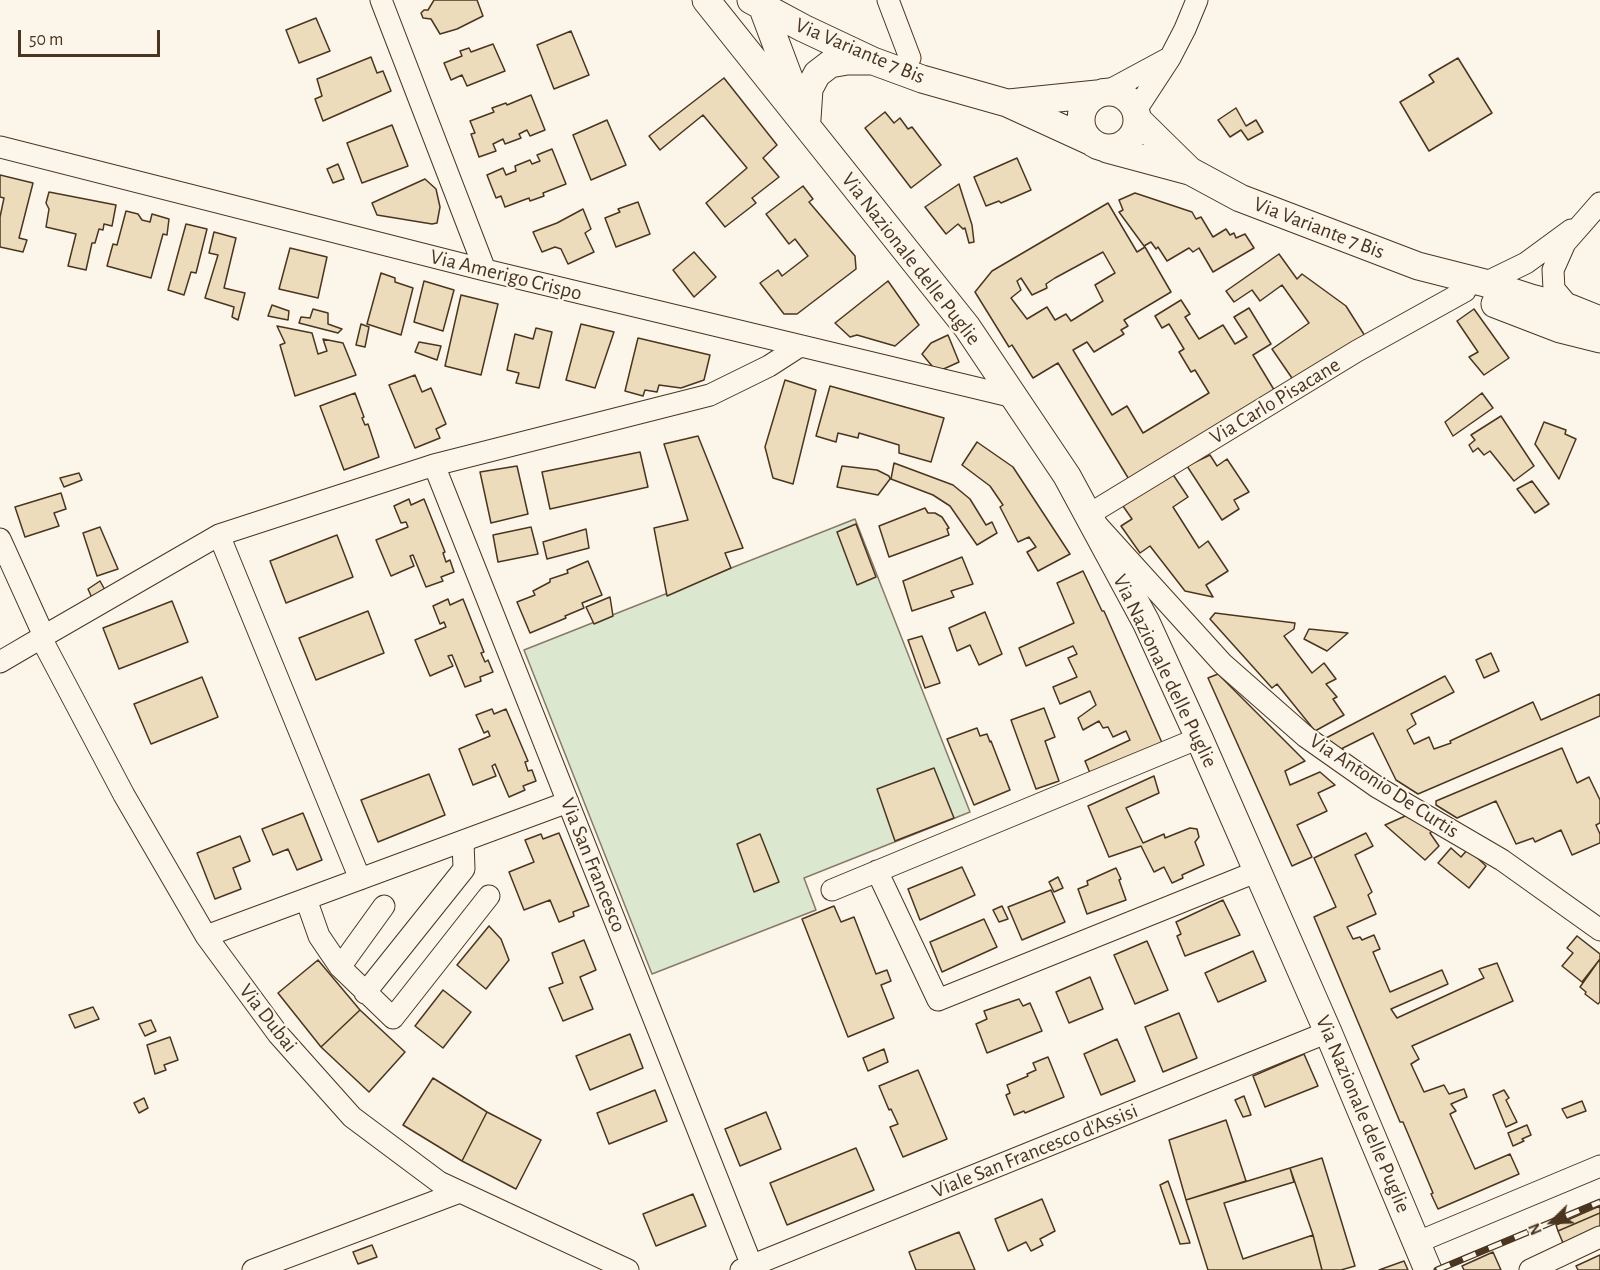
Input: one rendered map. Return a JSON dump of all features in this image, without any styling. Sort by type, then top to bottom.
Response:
[{"type":"main road","name":"Via Nazionale delle Puglie","points":[[706,0],[967,327],[1067,476],[1146,622],[1199,738],[1328,1032],[1428,1270]]},
{"type":"main road","name":"Via Nazionale delle Puglie","points":[[757,3],[807,126]]},
{"type":"main road","points":[[741,44],[740,34],[744,21],[757,3]]},
{"type":"main road","name":"Via Variante 7 Bis","points":[[757,3],[873,61],[922,79],[1007,103],[1098,145],[1190,171]]},
{"type":"main road","points":[[807,126],[808,89],[817,74],[830,64],[847,61],[873,61]]},
{"type":"main road","points":[[1115,92],[1124,96],[1131,102],[1137,115],[1137,129],[1125,144],[1098,145],[1084,134],[1081,125],[1081,116],[1089,99],[1102,93],[1115,92]]},
{"type":"main road","name":"Via Variante 7 Bis","points":[[1007,103],[1102,93]]},
{"type":"main road","name":"Via Variante 7 Bis","points":[[1137,115],[1190,171],[1211,184],[1261,206],[1475,287],[1570,308],[1600,320]]},
{"type":"main road","name":"Via Variante 7 Bis","points":[[1475,287],[1481,299],[1560,329],[1600,339]]},
{"type":"main road","name":"Via Variante 7 Bis","points":[[1531,298],[1600,339]]},
{"type":"street","points":[[381,0],[485,270]]},
{"type":"street","points":[[888,0],[910,58]]},
{"type":"street","points":[[1137,115],[1170,58],[1197,0]]},
{"type":"street","points":[[1102,93],[1170,58]]},
{"type":"street","name":"Via Amerigo Crispo","points":[[0,147],[485,270],[1014,397]]},
{"type":"street","points":[[1570,308],[1554,290],[1553,270],[1565,243],[1593,211]]},
{"type":"street","name":"Via Carlo Pisacane","points":[[1088,515],[1358,351],[1475,287],[1526,263],[1593,211]]},
{"type":"street","points":[[1526,263],[1521,274],[1522,285],[1531,298]]},
{"type":"street","points":[[0,662],[219,535],[434,465],[710,395],[769,366],[800,346]]},
{"type":"street","name":"Via San Francesco","points":[[434,465],[568,802],[747,1268]]},
{"type":"street","name":"Via Antonio De Curtis","points":[[1088,515],[1223,664],[1306,737],[1377,787],[1502,860],[1600,930]]},
{"type":"street","points":[[219,535],[360,879]]},
{"type":"street","name":"Via Dubai","points":[[0,539],[42,637],[124,795],[206,936],[278,1034],[352,1117],[439,1182],[628,1270]]},
{"type":"street","points":[[832,890],[1199,738]]},
{"type":"street","points":[[206,936],[568,802]]},
{"type":"street","points":[[365,993],[464,869],[463,841]]},
{"type":"street","points":[[877,871],[938,1000],[1258,871]]},
{"type":"street","points":[[306,899],[319,936],[340,967],[393,1018],[489,896]]},
{"type":"street","points":[[340,967],[384,906]]},
{"type":"street","name":"Viale San Francesco d'Assisi","points":[[747,1268],[1328,1032]]},
{"type":"street","points":[[1418,1242],[1600,1166]]},
{"type":"street","points":[[253,1270],[460,1192]]},
{"type":"street","points":[[1530,1270],[1600,1237]]},
{"type":"green space","points":[[855,519],[970,812],[804,878],[816,910],[652,974],[524,650]]},
{"type":"building","points":[[434,0],[477,0],[483,16],[457,29],[440,34],[431,19],[423,18],[421,13],[428,10]]},
{"type":"building","points":[[316,18],[330,51],[299,63],[286,30]]},
{"type":"building","points":[[571,31],[589,75],[554,89],[537,45]]},
{"type":"building","points":[[493,44],[505,71],[467,86],[462,75],[451,80],[444,63],[462,56],[460,51],[469,48],[471,52]]},
{"type":"building","points":[[371,57],[377,73],[383,71],[391,91],[323,121],[315,99],[322,96],[317,79]]},
{"type":"building","points":[[1458,58],[1492,113],[1429,151],[1400,102],[1434,82],[1429,75]]},
{"type":"building","points":[[724,78],[777,145],[763,158],[779,177],[752,198],[756,203],[725,227],[706,203],[747,168],[703,115],[660,150],[649,136]]},
{"type":"building","points":[[531,95],[545,130],[530,136],[527,130],[519,134],[521,138],[505,144],[503,139],[493,144],[496,151],[479,157],[471,134],[475,133],[470,121],[494,112],[492,108],[506,103],[507,105]]},
{"type":"building","points":[[1236,108],[1246,126],[1256,120],[1263,132],[1248,140],[1241,130],[1230,137],[1218,120]]},
{"type":"building","points":[[885,112],[894,123],[900,118],[908,129],[912,127],[941,165],[911,188],[865,128]]},
{"type":"building","points":[[607,120],[626,165],[591,180],[573,135]]},
{"type":"building","points":[[392,125],[408,166],[362,183],[347,143]]},
{"type":"building","points":[[552,149],[566,184],[543,193],[544,196],[530,201],[529,198],[505,207],[501,196],[496,198],[487,175],[503,168],[506,175],[516,171],[515,166],[530,160],[532,164],[540,161],[537,155]]},
{"type":"building","points":[[1017,158],[1031,190],[1001,203],[999,201],[986,206],[974,177]]},
{"type":"building","points":[[338,164],[344,179],[333,183],[327,169]]},
{"type":"building","points":[[0,175],[33,183],[19,238],[27,240],[23,252],[0,247],[0,217],[4,198],[0,197]]},
{"type":"building","points":[[425,179],[436,189],[440,207],[437,223],[377,215],[372,203]]},
{"type":"building","points":[[959,184],[972,225],[974,242],[969,243],[965,228],[963,229],[958,224],[946,234],[925,207]]},
{"type":"building","points":[[803,186],[813,199],[809,202],[855,256],[856,269],[797,314],[784,314],[760,283],[778,270],[782,276],[808,256],[795,239],[789,244],[766,214]]},
{"type":"building","points":[[49,192],[116,205],[112,226],[104,224],[103,230],[99,229],[95,243],[92,243],[86,270],[68,266],[76,234],[46,227],[49,209],[46,203]]},
{"type":"building","points":[[1135,193],[1192,212],[1196,219],[1201,217],[1213,237],[1226,229],[1230,235],[1234,233],[1236,238],[1245,234],[1254,248],[1213,272],[1199,248],[1193,252],[1189,248],[1167,261],[1158,247],[1156,249],[1151,242],[1144,246],[1119,212],[1123,210],[1119,200]]},
{"type":"building","points":[[638,202],[650,234],[616,247],[605,218],[620,212],[618,209]]},
{"type":"building","points":[[1108,203],[1137,252],[1145,247],[1171,292],[1124,320],[1128,326],[1121,330],[1124,334],[1094,352],[1087,342],[1073,350],[1112,415],[1127,406],[1143,433],[1209,393],[1195,370],[1191,372],[1179,352],[1184,349],[1169,324],[1162,328],[1155,316],[1181,300],[1190,314],[1185,317],[1199,339],[1223,325],[1235,344],[1247,337],[1234,317],[1249,308],[1271,344],[1253,355],[1276,393],[1130,481],[1058,363],[1033,378],[1012,345],[1009,347],[975,292],[992,271]],"holes":[[[1103,252],[1115,273],[1095,285],[1103,301],[1071,321],[1066,314],[1055,320],[1047,307],[1027,319],[1011,298],[1021,290],[1017,281],[1021,278],[1032,295],[1047,288],[1046,284],[1055,278]]]},
{"type":"building","points":[[583,209],[591,229],[585,233],[594,252],[568,264],[561,249],[555,247],[542,252],[533,232],[557,223]]},
{"type":"building","points":[[126,211],[138,214],[142,220],[150,222],[152,214],[169,219],[167,235],[163,234],[151,278],[107,266],[113,244],[117,245]]},
{"type":"building","points":[[186,224],[207,229],[196,273],[191,272],[184,295],[168,290]]},
{"type":"building","points":[[214,232],[236,238],[224,288],[245,293],[238,320],[232,317],[234,307],[205,298],[218,255],[209,253]]},
{"type":"building","points":[[290,248],[327,257],[318,298],[279,289]]},
{"type":"building","points":[[694,252],[716,277],[694,297],[673,270]]},
{"type":"building","points":[[1279,254],[1297,279],[1302,274],[1346,306],[1365,336],[1294,381],[1272,349],[1309,323],[1282,285],[1260,301],[1252,290],[1234,302],[1226,291]]},
{"type":"building","points":[[381,273],[395,278],[395,282],[413,288],[401,335],[367,324]]},
{"type":"building","points":[[424,281],[454,290],[443,331],[414,322]]},
{"type":"building","points":[[888,281],[919,325],[895,346],[857,335],[850,337],[835,323]]},
{"type":"building","points":[[461,295],[498,304],[481,375],[445,366]]},
{"type":"building","points":[[272,305],[289,311],[288,320],[268,316]]},
{"type":"building","points":[[313,309],[328,313],[328,324],[342,329],[338,333],[299,323],[301,317],[310,318]]},
{"type":"building","points":[[1474,309],[1509,358],[1484,375],[1469,357],[1478,352],[1457,321]]},
{"type":"building","points":[[361,324],[369,327],[365,347],[356,345]]},
{"type":"building","points":[[581,324],[614,332],[595,388],[566,380]]},
{"type":"building","points":[[277,326],[312,333],[318,354],[327,351],[323,339],[343,343],[356,375],[295,396],[280,345],[285,343]]},
{"type":"building","points":[[536,328],[552,332],[539,388],[516,383],[519,373],[507,370],[515,334],[533,339]]},
{"type":"building","points":[[948,335],[959,362],[937,372],[922,354],[931,343]]},
{"type":"building","points":[[638,338],[710,355],[704,380],[681,388],[659,385],[657,392],[645,390],[643,396],[625,391]]},
{"type":"building","points":[[419,342],[441,346],[437,360],[415,352]]},
{"type":"building","points":[[415,375],[422,392],[431,388],[446,424],[436,429],[440,438],[415,448],[389,385]]},
{"type":"building","points":[[785,380],[816,390],[793,484],[773,478],[765,447]]},
{"type":"building","points":[[830,386],[944,418],[931,462],[899,453],[899,445],[859,433],[858,438],[838,433],[836,442],[816,436]]},
{"type":"building","points":[[355,393],[364,417],[362,418],[365,425],[368,424],[379,457],[344,470],[320,406]]},
{"type":"building","points":[[1482,393],[1493,408],[1453,436],[1445,422]]},
{"type":"building","points":[[1501,416],[1534,466],[1514,481],[1490,451],[1484,455],[1478,448],[1473,452],[1469,445],[1475,440],[1471,435]]},
{"type":"building","points":[[1544,422],[1566,430],[1565,434],[1576,439],[1559,479],[1535,444]]},
{"type":"building","points":[[698,436],[743,548],[725,553],[731,568],[667,596],[654,528],[688,520],[664,444]]},
{"type":"building","points":[[977,442],[1013,467],[1070,554],[1038,571],[1027,552],[1036,547],[1029,537],[1018,542],[1000,507],[1003,505],[990,486],[962,465]]},
{"type":"building","points":[[640,452],[648,487],[550,509],[542,472]]},
{"type":"building","points":[[1210,455],[1217,466],[1227,459],[1249,492],[1234,500],[1239,509],[1222,520],[1187,466]]},
{"type":"building","points":[[894,463],[953,485],[970,499],[986,525],[992,522],[997,533],[977,545],[950,506],[933,495],[891,479]]},
{"type":"building","points":[[517,466],[528,514],[491,523],[480,472]]},
{"type":"building","points":[[842,466],[877,470],[889,476],[890,479],[878,495],[837,487]]},
{"type":"building","points":[[79,473],[82,480],[64,487],[60,478]]},
{"type":"building","points":[[1172,473],[1188,497],[1173,507],[1199,548],[1208,541],[1228,571],[1206,585],[1213,597],[1185,591],[1150,546],[1140,553],[1121,526],[1132,519],[1123,506]]},
{"type":"building","points":[[1532,481],[1549,504],[1535,513],[1517,489]]},
{"type":"building","points":[[61,493],[66,509],[54,513],[59,526],[25,537],[15,507]]},
{"type":"building","points":[[409,499],[411,505],[424,499],[445,552],[443,553],[446,562],[450,560],[454,572],[441,577],[443,581],[426,587],[413,555],[410,556],[414,566],[391,576],[376,540],[408,527],[406,522],[401,523],[394,506]]},
{"type":"building","points":[[925,508],[928,513],[935,513],[942,517],[949,528],[947,529],[949,535],[889,557],[879,526]]},
{"type":"building","points":[[856,524],[876,577],[857,585],[837,532]]},
{"type":"building","points":[[100,527],[118,569],[97,576],[83,533]]},
{"type":"building","points":[[531,527],[538,554],[498,562],[493,535]]},
{"type":"building","points":[[586,529],[589,548],[547,559],[543,542]]},
{"type":"building","points":[[337,535],[353,577],[286,603],[270,561]]},
{"type":"building","points":[[962,557],[973,584],[951,591],[954,597],[912,611],[903,581]]},
{"type":"building","points":[[588,561],[602,595],[582,603],[584,608],[565,616],[566,618],[530,633],[517,602],[535,595],[533,591],[550,582],[550,579],[568,573],[567,570]]},
{"type":"building","points":[[1083,571],[1104,611],[1163,745],[1092,778],[1085,761],[1130,740],[1126,731],[1113,737],[1108,727],[1103,728],[1099,721],[1083,730],[1078,718],[1096,705],[1090,691],[1060,704],[1053,687],[1077,677],[1068,658],[1077,654],[1073,646],[1026,666],[1019,648],[1074,623],[1057,583]]},
{"type":"building","points":[[100,581],[105,590],[92,598],[88,589]]},
{"type":"building","points":[[610,597],[613,616],[594,624],[586,607]]},
{"type":"building","points":[[448,599],[450,605],[463,599],[484,652],[481,653],[485,662],[488,660],[493,672],[480,677],[481,681],[465,687],[452,655],[448,656],[453,666],[430,676],[415,640],[446,627],[444,622],[440,624],[433,606]]},
{"type":"building","points":[[172,601],[188,642],[119,669],[103,628]]},
{"type":"building","points":[[368,611],[384,653],[316,680],[299,638]]},
{"type":"building","points":[[985,612],[1002,654],[979,665],[970,645],[957,651],[949,628]]},
{"type":"building","points":[[1215,613],[1295,623],[1294,629],[1284,636],[1312,673],[1324,663],[1336,679],[1326,684],[1337,697],[1333,699],[1344,715],[1315,731],[1277,684],[1272,688],[1210,619]]},
{"type":"building","points":[[1309,629],[1348,633],[1327,651],[1304,639]]},
{"type":"building","points":[[922,636],[940,683],[925,688],[908,640]]},
{"type":"building","points":[[1491,653],[1499,671],[1484,678],[1476,660]]},
{"type":"building","points":[[1218,674],[1305,761],[1285,771],[1290,785],[1320,772],[1335,785],[1318,793],[1327,811],[1297,825],[1312,857],[1292,866],[1208,678]]},
{"type":"building","points":[[1445,676],[1454,692],[1411,714],[1416,724],[1407,730],[1414,744],[1429,737],[1434,749],[1451,743],[1450,741],[1533,702],[1541,720],[1600,694],[1600,716],[1418,794],[1396,780],[1373,733],[1337,751],[1326,738]]},
{"type":"building","points":[[202,677],[218,717],[151,744],[134,704]]},
{"type":"building","points":[[1044,708],[1055,737],[1045,741],[1059,781],[1036,789],[1011,720]]},
{"type":"building","points":[[492,709],[494,714],[506,709],[528,761],[525,762],[528,771],[532,770],[536,781],[523,786],[525,790],[509,797],[495,764],[492,766],[496,776],[473,785],[459,749],[490,736],[488,731],[484,733],[476,715]]},
{"type":"building","points":[[977,728],[980,736],[987,734],[991,741],[1010,790],[974,805],[947,739]]},
{"type":"building","points":[[1562,748],[1577,783],[1589,777],[1600,800],[1600,823],[1596,825],[1600,834],[1600,843],[1572,855],[1561,830],[1535,842],[1533,838],[1516,844],[1496,801],[1457,818],[1436,805],[1436,801]]},
{"type":"building","points":[[934,768],[954,818],[895,841],[877,789]]},
{"type":"building","points":[[429,774],[445,815],[378,842],[361,800]]},
{"type":"building","points":[[1154,776],[1159,793],[1126,808],[1143,843],[1164,834],[1165,838],[1190,828],[1197,829],[1199,837],[1195,842],[1204,865],[1182,875],[1183,878],[1172,883],[1164,867],[1154,872],[1141,846],[1109,857],[1088,806]]},
{"type":"building","points":[[303,813],[322,860],[297,870],[288,849],[273,855],[262,829]]},
{"type":"building","points":[[1412,813],[1433,830],[1430,833],[1439,846],[1425,860],[1385,825]]},
{"type":"building","points":[[559,833],[589,906],[573,912],[574,916],[559,922],[550,900],[524,910],[509,872],[534,862],[525,840],[541,834],[543,839]]},
{"type":"building","points":[[1366,833],[1373,846],[1355,855],[1372,892],[1368,895],[1376,914],[1347,927],[1353,939],[1360,937],[1362,940],[1374,935],[1380,949],[1373,952],[1390,992],[1442,970],[1448,984],[1391,1009],[1397,1018],[1484,978],[1479,969],[1497,963],[1513,1001],[1412,1046],[1419,1059],[1411,1064],[1424,1092],[1444,1085],[1449,1094],[1464,1089],[1467,1097],[1451,1104],[1456,1111],[1450,1114],[1475,1169],[1510,1154],[1519,1174],[1438,1209],[1314,917],[1336,907],[1314,858]]},
{"type":"building","points":[[760,834],[779,882],[754,892],[737,844]]},
{"type":"building","points":[[240,836],[250,861],[233,868],[241,889],[215,899],[197,853]]},
{"type":"building","points":[[1451,848],[1461,857],[1468,849],[1486,866],[1469,888],[1438,863]]},
{"type":"building","points":[[962,867],[975,895],[920,920],[908,889]]},
{"type":"building","points":[[1116,868],[1126,900],[1087,914],[1078,889],[1088,885],[1087,881]]},
{"type":"building","points":[[1058,877],[1063,888],[1054,892],[1049,882]]},
{"type":"building","points":[[1051,890],[1065,922],[1022,940],[1008,907]]},
{"type":"building","points":[[1223,900],[1240,935],[1185,956],[1177,936],[1181,934],[1176,922]]},
{"type":"building","points":[[834,906],[841,922],[854,917],[876,974],[887,970],[891,981],[881,985],[894,1018],[848,1037],[802,919]]},
{"type":"building","points":[[1002,906],[1008,919],[999,922],[993,910]]},
{"type":"building","points":[[984,919],[997,947],[942,972],[930,942]]},
{"type":"building","points":[[489,926],[501,939],[509,960],[486,989],[457,965]]},
{"type":"building","points":[[1577,936],[1600,954],[1600,959],[1582,982],[1562,966],[1573,953],[1567,948]]},
{"type":"building","points":[[584,940],[596,970],[580,977],[593,1009],[563,1021],[549,988],[563,983],[552,953]]},
{"type":"building","points":[[1147,941],[1168,990],[1135,1004],[1114,955]]},
{"type":"building","points":[[1253,951],[1266,981],[1218,1002],[1205,973]]},
{"type":"building","points":[[1600,959],[1600,1002],[1598,1004],[1580,987]]},
{"type":"building","points":[[318,960],[360,1010],[321,1047],[278,993]]},
{"type":"building","points":[[1090,977],[1103,1009],[1069,1023],[1056,992]]},
{"type":"building","points":[[443,990],[471,1012],[443,1048],[415,1026]]},
{"type":"building","points":[[1019,999],[1023,1006],[1030,1003],[1042,1031],[987,1053],[976,1024],[987,1019],[984,1011]]},
{"type":"building","points":[[93,1007],[99,1019],[75,1028],[69,1015]]},
{"type":"building","points":[[360,1010],[405,1052],[369,1092],[321,1047]]},
{"type":"building","points":[[1179,1013],[1197,1058],[1163,1072],[1145,1027]]},
{"type":"building","points":[[151,1020],[156,1031],[145,1036],[139,1024]]},
{"type":"building","points":[[630,1034],[643,1068],[590,1090],[576,1056]]},
{"type":"building","points":[[170,1037],[178,1060],[164,1065],[166,1070],[155,1074],[147,1045]]},
{"type":"building","points":[[1117,1039],[1135,1081],[1101,1095],[1084,1054]]},
{"type":"building","points":[[884,1049],[888,1062],[868,1071],[863,1058]]},
{"type":"building","points":[[1304,1054],[1318,1086],[1265,1107],[1253,1076]]},
{"type":"building","points":[[1048,1057],[1064,1097],[1025,1113],[1024,1111],[1014,1115],[1006,1095],[1010,1093],[1007,1085],[1028,1076],[1027,1074],[1036,1070],[1033,1063]]},
{"type":"building","points":[[918,1070],[947,1139],[903,1157],[890,1127],[898,1124],[879,1086]]},
{"type":"building","points":[[433,1078],[487,1112],[462,1161],[403,1125]]},
{"type":"building","points":[[655,1090],[667,1121],[609,1144],[597,1113]]},
{"type":"building","points":[[1504,1090],[1509,1098],[1506,1100],[1517,1122],[1506,1127],[1493,1095]]},
{"type":"building","points":[[1244,1096],[1251,1115],[1243,1117],[1235,1100]]},
{"type":"building","points":[[144,1098],[148,1108],[139,1113],[134,1103]]},
{"type":"building","points":[[1582,1101],[1586,1111],[1567,1118],[1562,1109]]},
{"type":"building","points":[[487,1112],[541,1140],[516,1189],[462,1161]]},
{"type":"building","points":[[766,1112],[781,1149],[740,1166],[725,1129]]},
{"type":"building","points":[[1226,1120],[1246,1181],[1186,1200],[1169,1140]]},
{"type":"building","points":[[1527,1125],[1531,1135],[1513,1146],[1508,1133]]},
{"type":"building","points":[[856,1148],[874,1190],[787,1225],[770,1183]]},
{"type":"building","points":[[1322,1158],[1355,1266],[1341,1270],[1322,1270],[1313,1235],[1290,1168]]},
{"type":"building","points":[[1290,1168],[1294,1182],[1224,1203],[1243,1259],[1313,1235],[1322,1270],[1208,1270],[1186,1200]]},
{"type":"building","points":[[1168,1181],[1190,1243],[1180,1244],[1160,1185]]},
{"type":"building","points":[[693,1194],[706,1226],[656,1246],[643,1214]]},
{"type":"building","points":[[1042,1199],[1055,1231],[1040,1239],[1043,1245],[1031,1251],[1026,1242],[1008,1251],[995,1219]]},
{"type":"building","points":[[1600,1206],[1600,1213],[1558,1231],[1556,1225]]},
{"type":"building","points":[[1600,1213],[1600,1226],[1563,1243],[1558,1231]]},
{"type":"building","points":[[959,1232],[975,1270],[916,1270],[909,1252]]},
{"type":"building","points":[[372,1245],[377,1257],[358,1264],[353,1252]]},
{"type":"building","points":[[1493,1252],[1501,1270],[1464,1270],[1462,1266]]},
{"type":"building","points":[[1600,1255],[1600,1270],[1578,1270],[1576,1266]]},
{"type":"building","points":[[1404,1261],[1408,1270],[1379,1270]]},
{"type":"railway","points":[[1437,1270],[1600,1202]]}]
